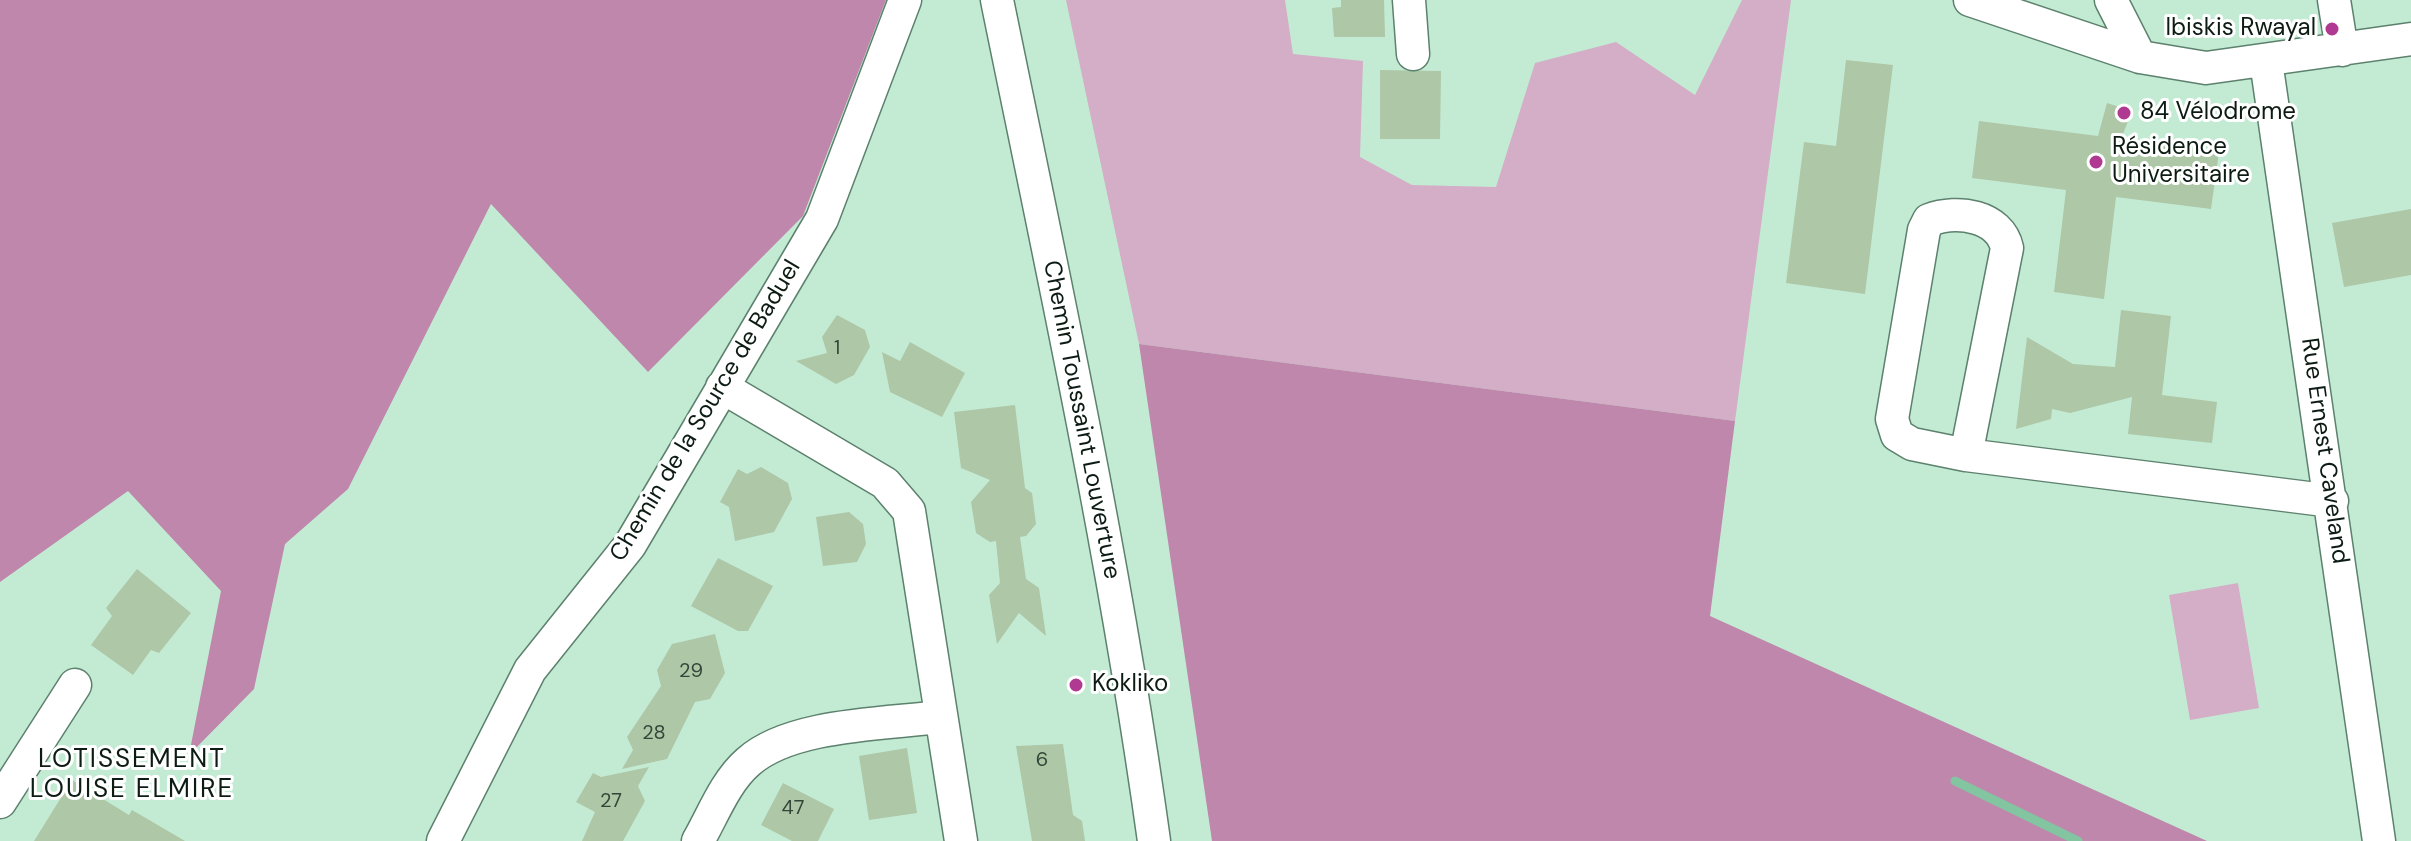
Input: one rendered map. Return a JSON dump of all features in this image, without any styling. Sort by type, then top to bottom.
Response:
[{"type":"street","name":"Chemin de la Source de Baduel","points":[[443,841],[530,670],[630,545],[822,219],[905,0]]},
{"type":"street","name":"Chemin Toussaint Louverture","points":[[997,0],[1077,394],[1135,711],[1154,841]]},
{"type":"street","points":[[1409,0],[1413,54]]},
{"type":"street","points":[[1970,0],[2140,57],[2206,68],[2411,39]]},
{"type":"street","points":[[2111,0],[2140,57]]},
{"type":"street","points":[[2334,0],[2342,50]]},
{"type":"street","name":"Rue Ernest Caveland","points":[[2266,61],[2379,841]]},
{"type":"street","points":[[1966,455],[2007,248],[2003,232],[1990,221],[1941,215],[1929,220],[1924,230],[1892,419],[1897,435],[1912,444],[1966,455],[2332,501]]},
{"type":"street","points":[[722,387],[885,483],[909,511],[939,717],[961,841]]},
{"type":"street","points":[[0,802],[75,685]]},
{"type":"street","points":[[698,841],[733,779],[748,762],[767,748],[816,733],[939,717]]},
{"type":"shaded area","points":[[0,0],[886,0],[803,216],[648,372],[491,204],[348,489],[285,544],[254,689],[189,755],[221,591],[128,491],[0,582]]},
{"type":"shaded area","points":[[1066,0],[1285,0],[1293,54],[1363,61],[1360,157],[1412,185],[1496,187],[1535,63],[1616,42],[1695,95],[1742,0],[1791,0],[1735,421],[1139,344]]},
{"type":"shaded area","points":[[1139,344],[1735,421],[1710,616],[2207,841],[1212,841]]},
{"type":"shaded area","points":[[2238,583],[2259,708],[2190,720],[2169,595]]},
{"type":"building","points":[[1341,0],[1384,0],[1385,37],[1334,37],[1332,8],[1341,7]]},
{"type":"building","points":[[1846,60],[1893,65],[1865,294],[1786,283],[1804,142],[1836,146]]},
{"type":"building","points":[[1380,70],[1441,71],[1440,139],[1380,139]]},
{"type":"building","name":"Résidence Universitaire","points":[[2107,103],[2132,111],[2121,139],[2219,152],[2211,209],[2116,197],[2104,299],[2054,292],[2066,190],[1972,178],[1979,121],[2098,136]]},
{"type":"building","points":[[2411,209],[2411,275],[2344,287],[2332,223]]},
{"type":"building","points":[[2121,310],[2171,316],[2162,395],[2217,402],[2212,443],[2128,434],[2132,397],[2070,413],[2052,409],[2051,419],[2016,429],[2027,337],[2073,364],[2115,367]]},
{"type":"building","points":[[837,315],[865,330],[870,347],[854,375],[836,384],[796,361],[827,353],[822,337]]},
{"type":"building","points":[[910,342],[965,373],[942,417],[890,392],[882,352],[900,361]]},
{"type":"building","points":[[1015,405],[1025,488],[1032,493],[1036,524],[1026,536],[1020,537],[1026,579],[1039,588],[1046,636],[1019,613],[997,644],[989,595],[1000,583],[996,541],[990,542],[976,533],[971,502],[990,480],[961,468],[954,412]]},
{"type":"building","points":[[761,467],[788,483],[792,499],[774,532],[735,541],[729,507],[720,502],[738,469],[747,474]]},
{"type":"building","points":[[849,512],[863,524],[866,544],[857,562],[823,566],[816,517]]},
{"type":"building","points":[[718,558],[773,586],[748,631],[738,631],[691,606]]},
{"type":"building","points":[[137,569],[191,613],[159,653],[151,650],[133,675],[91,645],[112,616],[106,608]]},
{"type":"building","points":[[715,634],[725,673],[710,699],[695,702],[667,759],[622,769],[633,750],[627,737],[661,686],[657,670],[672,644]]},
{"type":"building","points":[[1063,744],[1073,815],[1082,821],[1085,841],[1032,841],[1016,746]]},
{"type":"building","points":[[907,748],[917,813],[869,820],[859,756]]},
{"type":"building","points":[[649,767],[638,786],[645,801],[623,841],[582,841],[595,812],[576,802],[593,773],[601,777]]},
{"type":"building","points":[[72,780],[129,815],[132,810],[185,841],[34,841]]},
{"type":"building","points":[[783,783],[834,809],[818,841],[792,841],[761,825]]},
{"type":"waterway","points":[[1955,781],[2078,841]]},
{"type":"place","name":"Ibiskis Rwayal","points":[[2332,29]]},
{"type":"place","name":"84 Vélodrome","points":[[2124,113]]},
{"type":"place","name":"Résidence Universitaire","points":[[2096,162]]},
{"type":"place","name":"Kokliko","points":[[1076,685]]},
{"type":"district","name":"LOTISSEMENT LOUISE ELMIRE","points":[[132,775]]}]
